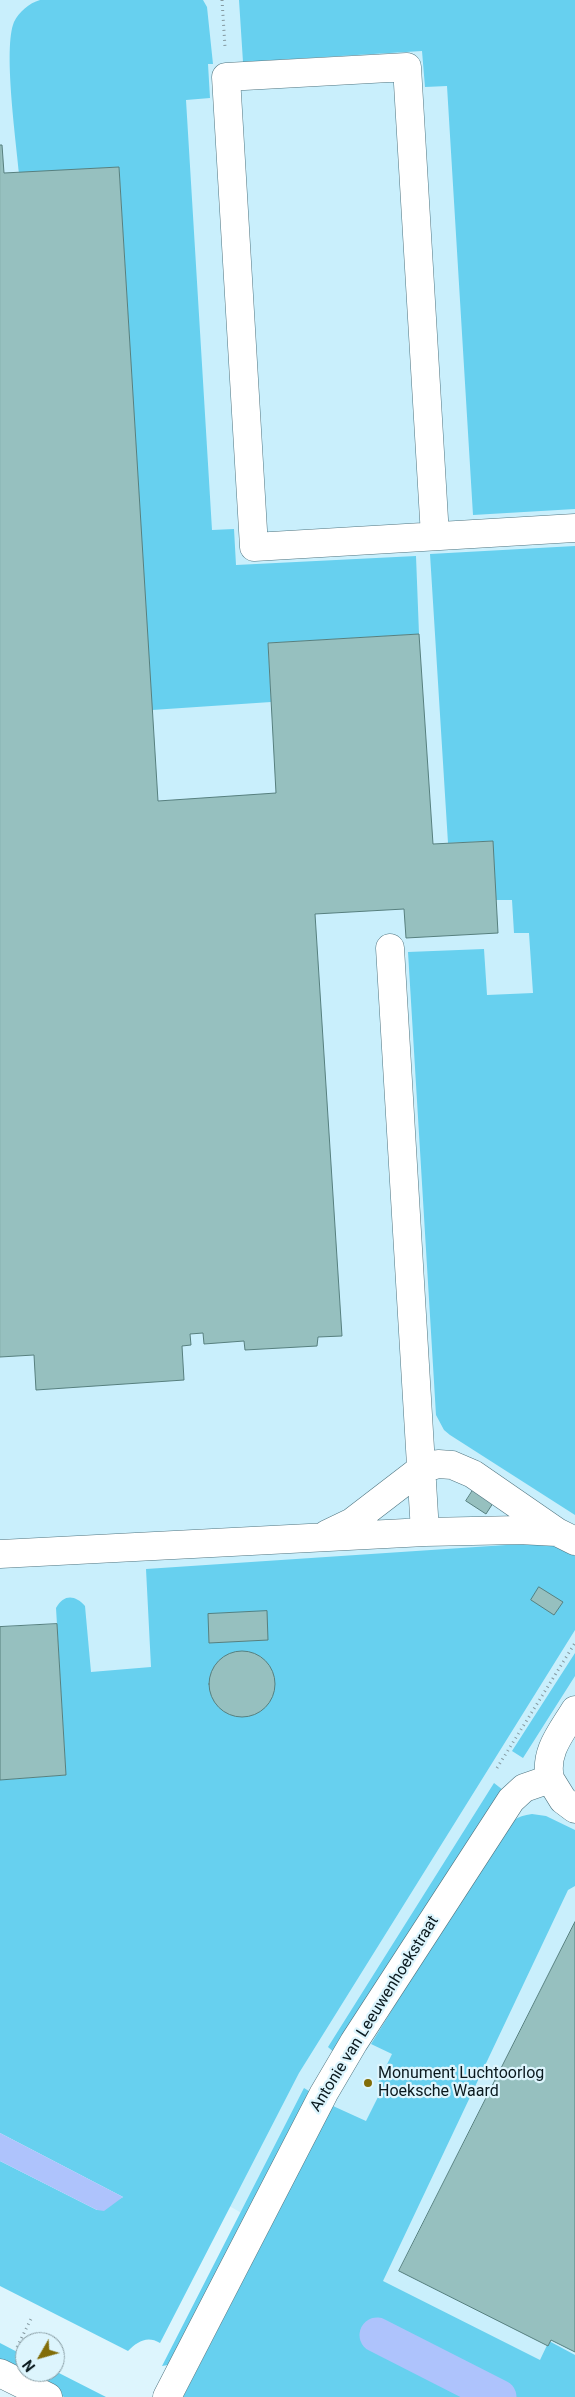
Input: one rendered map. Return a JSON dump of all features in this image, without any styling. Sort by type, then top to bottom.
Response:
[{"type":"street","points":[[435,536],[407,67],[226,78],[254,547],[575,528]]},
{"type":"street","points":[[390,948],[425,1532]]},
{"type":"street","points":[[311,1538],[332,1532],[352,1522],[421,1469],[438,1464],[452,1465],[464,1469],[566,1536]]},
{"type":"street","points":[[0,1554],[425,1532],[527,1530],[566,1536]]},
{"type":"street","points":[[575,1710],[549,1754],[548,1767],[550,1779],[563,1800],[575,1809]]},
{"type":"street","name":"Antonie van Leeuwenhoekstraat","points":[[167,2397],[313,2113],[354,2042],[511,1800],[524,1788],[550,1779]]},
{"type":"street","points":[[0,2373],[48,2397]]},
{"type":"path","points":[[222,0],[226,78]]},
{"type":"shaded area","points":[[0,0],[575,0],[575,2392],[368,2287],[120,2142],[0,2078]]},
{"type":"shaded area","points":[[40,0],[203,0],[207,7],[213,64],[208,64],[210,98],[186,100],[212,530],[234,529],[236,565],[416,556],[419,634],[268,643],[271,702],[152,710],[119,167],[19,173],[11,95],[11,35],[14,22],[19,15],[25,8]]},
{"type":"shaded area","points":[[239,0],[575,0],[575,509],[473,515],[447,86],[425,87],[422,51],[243,62]]},
{"type":"shaded area","points":[[575,546],[575,1515],[450,1435],[444,1430],[436,1415],[408,952],[484,949],[487,995],[533,993],[529,933],[514,933],[512,900],[496,900],[492,841],[448,843],[430,554]]},
{"type":"shaded area","points":[[551,1542],[575,1556],[575,1630],[299,2073],[160,2343],[151,2340],[142,2341],[128,2351],[0,2286],[0,2161],[97,2210],[123,2197],[0,2133],[0,1780],[66,1775],[56,1608],[59,1603],[66,1598],[74,1598],[85,1606],[91,1672],[151,1667],[146,1569]]},
{"type":"shaded area","points":[[575,1653],[575,1676],[523,1758],[512,1751]]},
{"type":"shaded area","points":[[494,1783],[503,1790],[336,2054],[328,2047]]},
{"type":"shaded area","points":[[532,1814],[546,1816],[575,1830],[575,1886],[568,1890],[383,2281],[540,2360],[549,2341],[575,2355],[575,2397],[183,2397],[333,2106],[366,2121],[379,2095],[377,2085],[392,2054],[371,2044],[500,1835],[514,1820]]},
{"type":"shaded area","points":[[304,2088],[314,2094],[174,2364],[162,2366]]},
{"type":"shaded area","points":[[0,2133],[123,2197],[104,2211],[97,2210],[0,2161]]},
{"type":"shaded area","points":[[0,2343],[15,2351],[15,2372],[0,2365]]},
{"type":"shaded area","points":[[65,2376],[106,2397],[64,2397],[34,2382],[65,2382]]},
{"type":"building","points":[[0,145],[2,145],[4,173],[119,167],[158,801],[276,793],[268,643],[419,634],[433,844],[493,841],[498,933],[406,938],[404,909],[315,914],[342,1336],[318,1337],[317,1346],[245,1350],[244,1341],[204,1344],[203,1333],[190,1334],[191,1345],[182,1346],[184,1380],[36,1390],[34,1355],[0,1357]]},
{"type":"building","points":[[475,1487],[495,1500],[486,1514],[466,1501]]},
{"type":"building","points":[[539,1587],[563,1602],[554,1615],[531,1600]]},
{"type":"building","points":[[267,1611],[268,1640],[209,1643],[208,1614]]},
{"type":"building","points":[[57,1624],[66,1775],[0,1780],[0,1627]]},
{"type":"building","points":[[242,1651],[255,1654],[265,1661],[272,1671],[275,1684],[272,1697],[265,1707],[255,1714],[242,1717],[229,1714],[219,1707],[212,1697],[209,1684],[212,1671],[219,1661],[229,1654]]},
{"type":"building","points":[[575,1922],[575,2352],[551,2340],[548,2346],[399,2271]]},
{"type":"waterway","points":[[377,2335],[499,2397]]},
{"type":"place","name":"Monument Luchtoorlog Hoeksche Waard","points":[[368,2083]]}]
